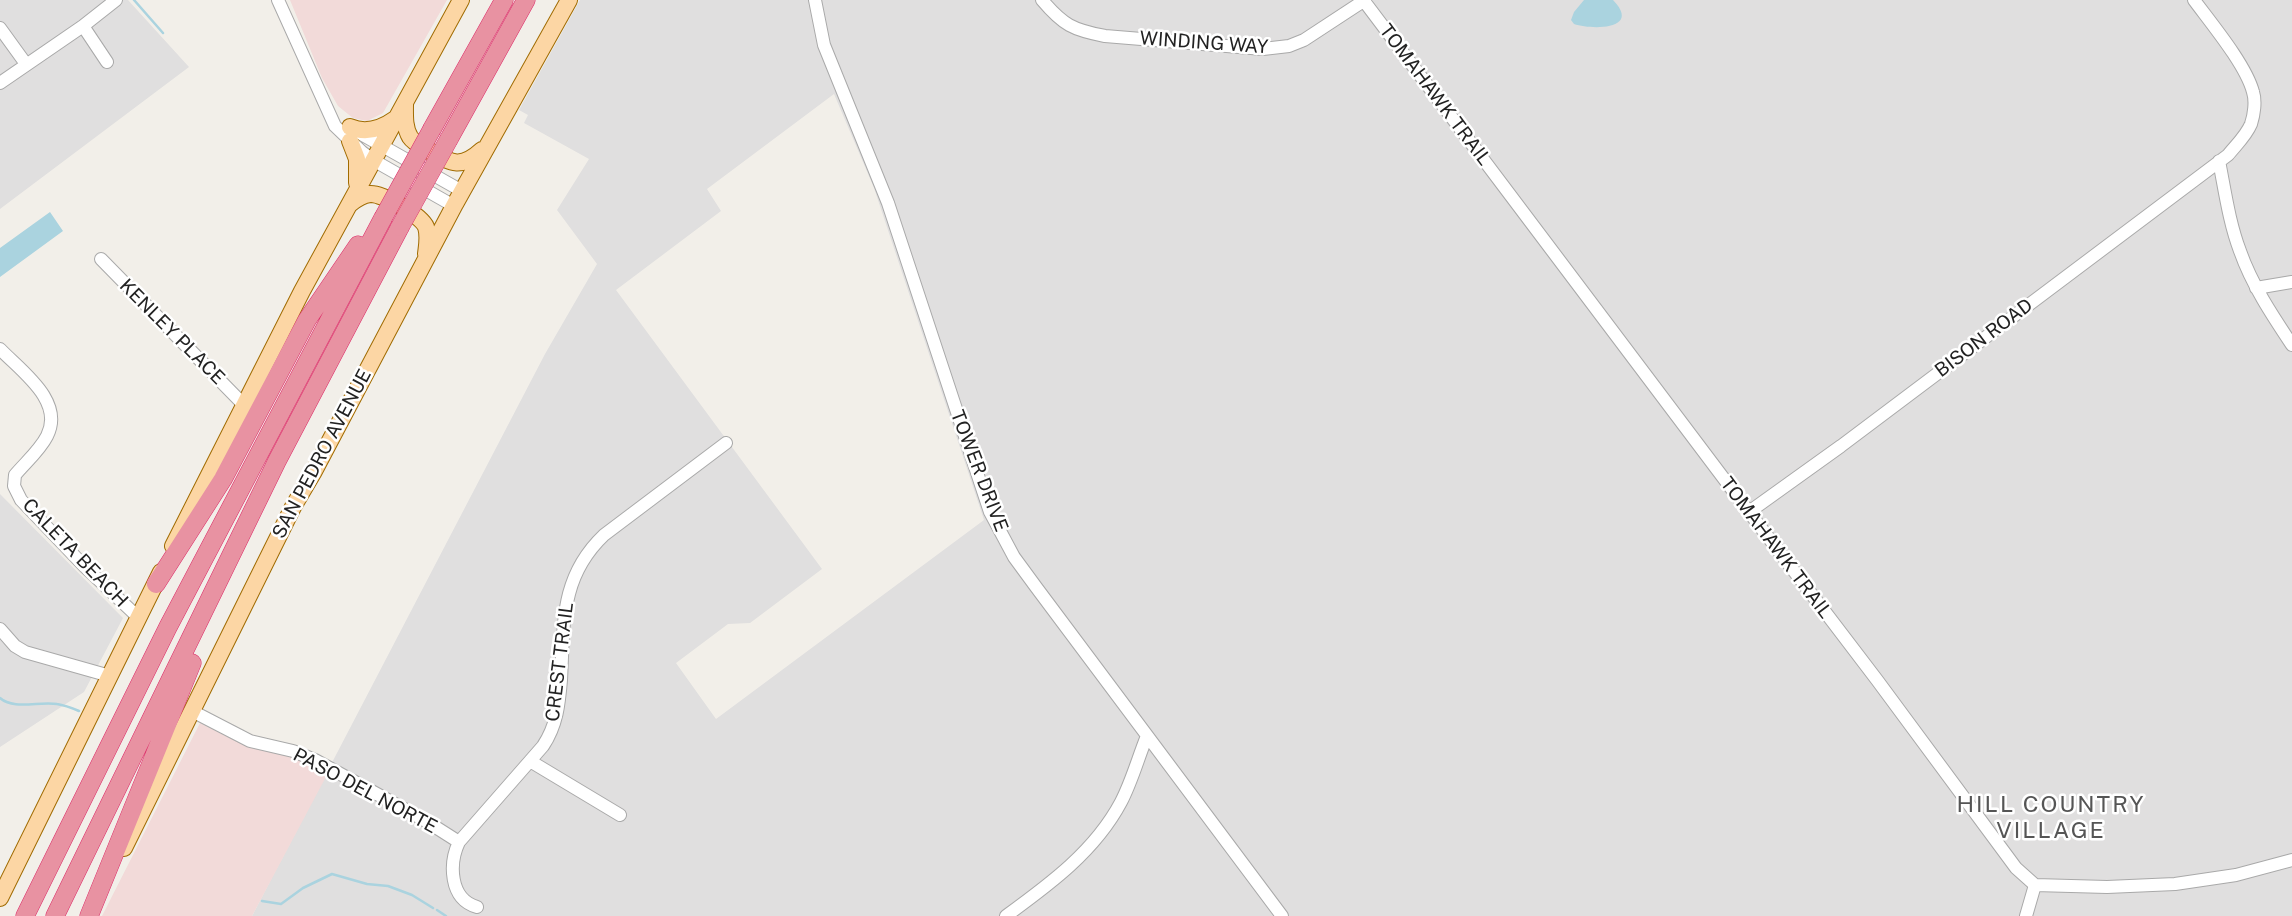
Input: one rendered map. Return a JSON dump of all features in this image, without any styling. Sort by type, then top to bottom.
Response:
[{"type":"highway","points":[[25,916],[168,627],[380,224],[504,0]]},
{"type":"highway","points":[[55,916],[278,461],[401,227],[526,0]]},
{"type":"highway","points":[[156,584],[223,479],[307,320],[356,247],[380,224]]},
{"type":"highway","points":[[90,916],[194,656],[230,580],[278,461]]},
{"type":"main road","points":[[0,898],[243,404],[351,199],[461,0]]},
{"type":"main road","name":"SAN PEDRO AVENUE","points":[[90,916],[293,507],[462,191],[569,0]]},
{"type":"main road","points":[[405,102],[405,123],[410,137],[447,161],[466,162],[488,145]]},
{"type":"main road","points":[[351,199],[358,180],[358,163],[350,134],[358,130],[375,129],[395,119]]},
{"type":"main road","points":[[351,199],[376,194],[419,217],[428,233],[425,260]]},
{"type":"street","points":[[0,83],[116,0]]},
{"type":"street","points":[[278,0],[318,92],[331,114],[350,134],[454,206]]},
{"type":"street","name":"TOWER DRIVE","points":[[815,0],[824,45],[888,203],[990,512],[1014,556],[1282,916]]},
{"type":"street","name":"WINDING WAY","points":[[1042,0],[1058,19],[1082,32],[1263,48],[1289,46],[1304,40],[1365,0]]},
{"type":"street","name":"TOMAHAWK TRAIL","points":[[1365,0],[2016,868],[2035,885]]},
{"type":"street","name":"BISON ROAD","points":[[1749,512],[1841,446],[2219,161],[2242,139],[2251,124],[2254,92],[2233,53],[2194,0]]},
{"type":"street","points":[[83,26],[107,62]]},
{"type":"street","points":[[0,28],[26,64]]},
{"type":"street","points":[[377,153],[462,191]]},
{"type":"street","points":[[2219,161],[2230,218],[2240,251],[2256,288],[2292,345]]},
{"type":"street","name":"KENLEY PLACE","points":[[101,260],[243,404]]},
{"type":"street","points":[[2256,288],[2292,282]]},
{"type":"street","name":"CALETA BEACH","points":[[0,349],[46,397],[51,412],[51,425],[47,436],[13,480],[21,500],[49,531],[139,618]]},
{"type":"street","name":"CREST TRAIL","points":[[458,842],[548,738],[558,712],[567,596],[580,562],[604,535],[726,443]]},
{"type":"street","points":[[0,629],[15,646],[25,652],[110,676]]},
{"type":"street","name":"PASO DEL NORTE","points":[[192,711],[250,741],[293,751],[315,760],[426,821],[458,842]]},
{"type":"street","points":[[1006,916],[1065,870],[1101,832],[1127,788],[1147,736]]},
{"type":"street","points":[[530,761],[620,815]]},
{"type":"street","points":[[458,842],[453,856],[453,874],[461,895],[467,903],[477,907]]},
{"type":"street","points":[[2026,916],[2035,885],[2118,887],[2175,884],[2236,876],[2292,860]]},
{"type":"shaded area","points":[[0,0],[128,0],[189,67],[0,209]]},
{"type":"shaded area","points":[[290,0],[447,0],[383,113],[367,121],[353,118],[338,106],[322,78]]},
{"type":"shaded area","points":[[580,0],[2292,0],[2292,916],[252,916],[545,354],[597,264],[557,210],[589,159],[524,123],[528,115],[519,110]],"holes":[[[834,94],[874,188],[984,520],[716,719],[676,663],[728,624],[750,623],[822,569],[616,290],[721,211],[707,189]]]},
{"type":"shaded area","points":[[0,494],[123,618],[84,692],[0,747]]},
{"type":"shaded area","points":[[200,723],[238,742],[296,757],[328,773],[252,916],[102,916]]},
{"type":"water","points":[[1584,0],[1613,0],[1622,17],[1611,26],[1574,24],[1571,20],[1574,12]]},
{"type":"water","points":[[50,212],[63,231],[0,277],[0,248]]},
{"type":"waterway","points":[[134,0],[163,33]]},
{"type":"waterway","points":[[0,698],[12,704],[50,703],[79,711]]},
{"type":"waterway","points":[[262,901],[281,904],[303,888],[332,874],[367,884],[388,886],[412,895],[433,908]]},
{"type":"waterway","points":[[437,910],[446,916]]},
{"type":"district","name":"HILL COUNTRY VILLAGE","points":[[2051,818]]}]
